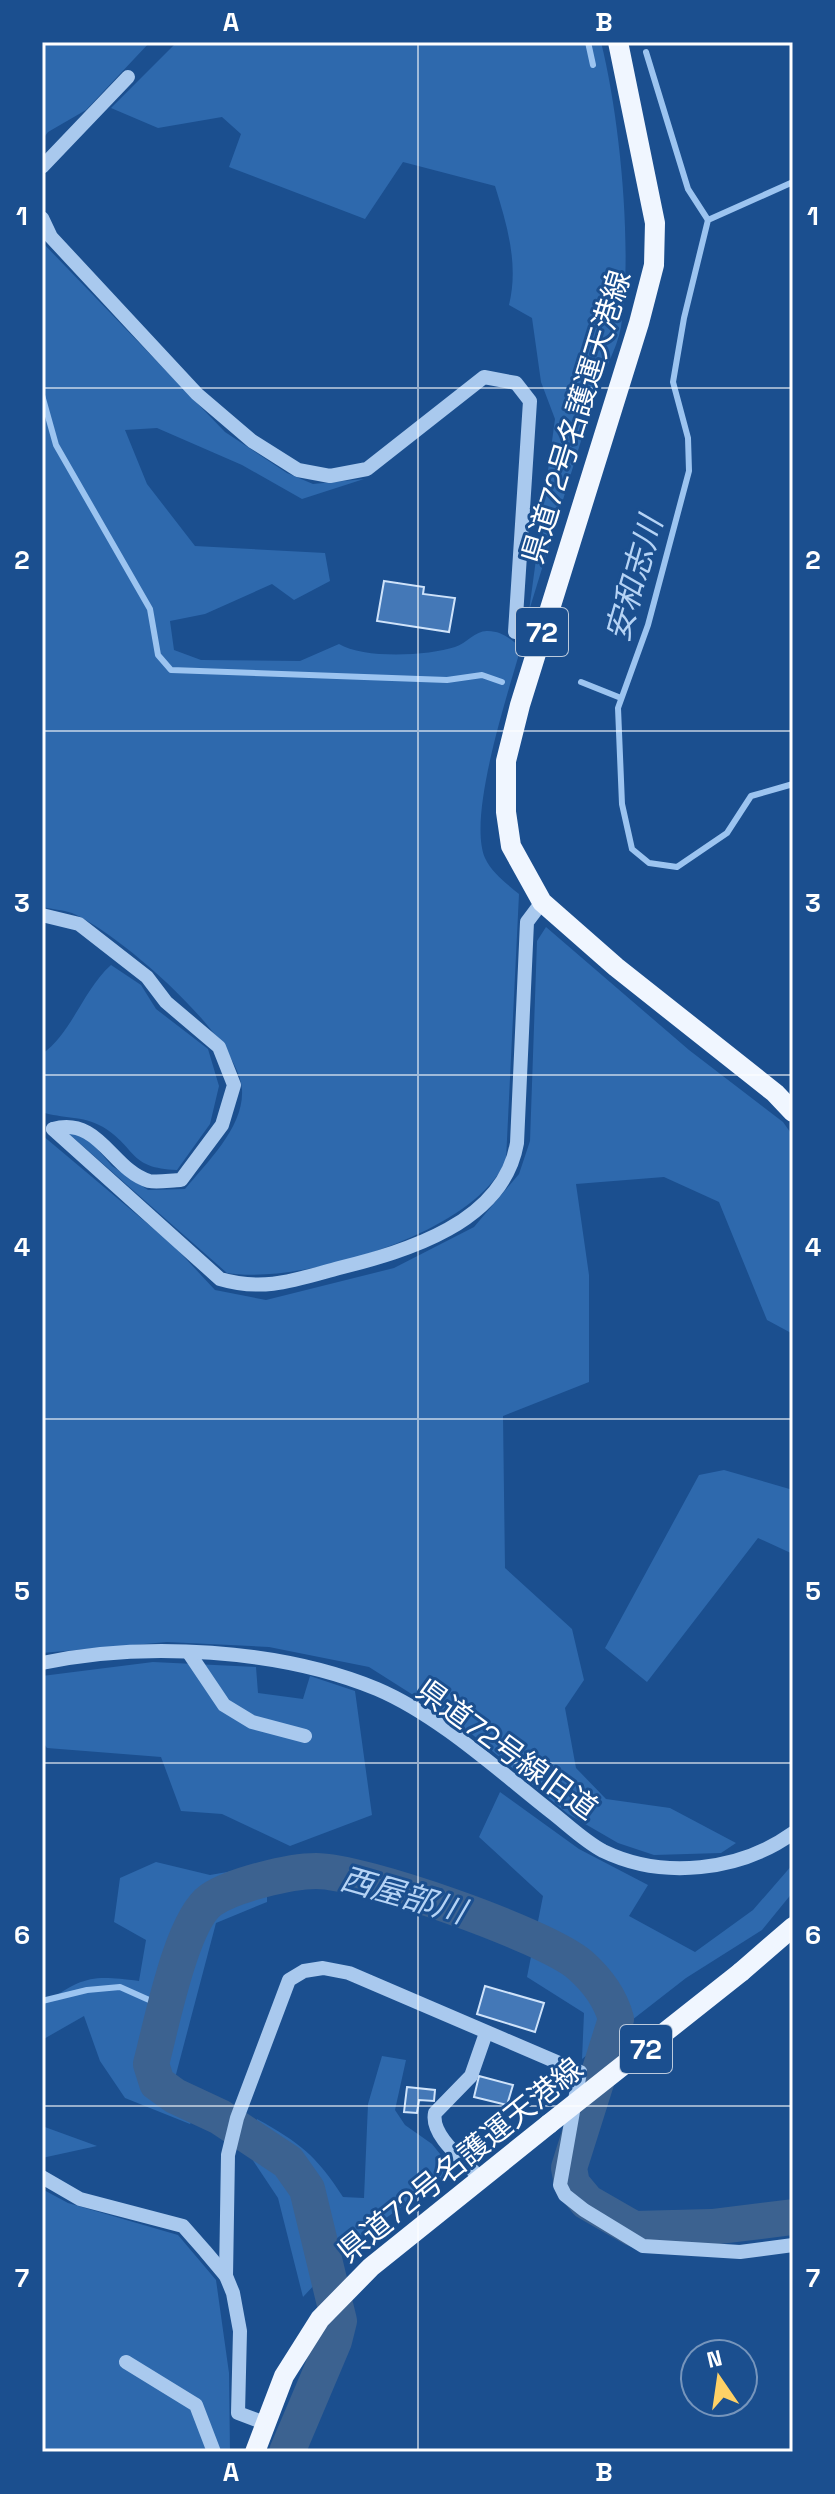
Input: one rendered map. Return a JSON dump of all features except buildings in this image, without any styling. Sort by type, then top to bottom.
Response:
[{"type":"main road","name":"県道72号名護運天港線","points":[[618,42],[655,223],[654,265],[506,761],[506,812],[511,846],[542,902],[616,967],[775,1093],[793,1112]]},
{"type":"main road","name":"県道72号名護運天港線","points":[[255,2452],[298,2350],[320,2319],[371,2267],[741,1972],[793,1927]]},
{"type":"street","points":[[42,167],[128,77]]},
{"type":"street","points":[[42,218],[51,237],[197,394],[252,441],[298,470],[330,476],[367,469],[484,377],[516,383],[530,401],[515,632]]},
{"type":"street","points":[[42,915],[79,924],[147,977],[166,1002],[219,1047],[234,1085],[222,1125],[181,1180],[149,1181],[122,1162],[92,1133],[66,1125],[53,1129],[220,1279],[247,1287],[284,1282],[401,1252],[472,1213],[498,1189],[513,1168],[517,1143],[527,922],[542,902]]},
{"type":"street","points":[[189,1653],[224,1705],[252,1722],[305,1736]]},
{"type":"street","name":"県道72号線旧道","points":[[42,1663],[74,1657],[189,1653],[257,1659],[323,1670],[379,1690],[451,1734],[600,1849],[638,1865],[711,1866],[775,1845],[793,1833]]},
{"type":"street","points":[[226,2276],[228,2155],[237,2118],[289,1980],[304,1971],[323,1968],[349,1973],[580,2072],[560,2185],[565,2195],[584,2210],[643,2246],[740,2252],[793,2245]]},
{"type":"street","points":[[481,2179],[441,2139],[433,2120],[435,2113],[471,2076],[486,2033]]},
{"type":"street","points":[[42,2177],[80,2199],[183,2226],[226,2276],[233,2293],[240,2331],[238,2413],[265,2423]]},
{"type":"street","points":[[126,2362],[196,2405],[214,2452]]},
{"type":"shaded area","points":[[42,42],[150,42],[86,110],[48,132],[42,140]]},
{"type":"shaded area","points":[[177,42],[601,42],[614,108],[623,184],[626,261],[621,327],[595,395],[529,611],[555,419],[541,382],[532,318],[509,305],[512,260],[495,186],[403,162],[365,219],[229,167],[241,134],[222,117],[158,128],[111,108]]},
{"type":"shaded area","points":[[42,242],[225,432],[287,473],[313,484],[364,479],[302,499],[242,465],[157,428],[125,430],[147,484],[195,546],[325,553],[330,581],[294,600],[272,584],[205,614],[170,621],[174,650],[201,660],[300,661],[339,644],[379,654],[443,650],[488,631],[502,634],[521,647],[491,754],[481,814],[485,858],[519,894],[506,1160],[488,1187],[460,1211],[383,1249],[297,1271],[259,1275],[227,1273],[68,1133],[87,1137],[112,1166],[148,1190],[185,1189],[231,1130],[241,1104],[242,1090],[236,1068],[221,1043],[200,1016],[146,964],[93,924],[72,913],[42,907]]},
{"type":"shaded area","points":[[546,927],[689,1050],[783,1122],[793,1136],[793,1334],[767,1320],[719,1202],[664,1177],[576,1184],[589,1275],[589,1382],[503,1416],[505,1568],[572,1629],[584,1680],[565,1708],[576,1768],[606,1799],[670,1808],[736,1843],[721,1853],[654,1855],[618,1843],[568,1814],[462,1726],[369,1667],[269,1647],[167,1642],[42,1653],[42,1135],[173,1245],[215,1290],[266,1300],[394,1268],[474,1227],[519,1174],[530,1141],[537,941]]},
{"type":"shaded area","points":[[111,965],[141,985],[156,1009],[208,1049],[219,1086],[210,1124],[177,1170],[150,1166],[141,1161],[114,1135],[95,1123],[42,1112],[42,1054],[62,1035],[93,986]]},
{"type":"shaded area","points":[[724,1470],[793,1490],[793,1554],[758,1538],[647,1682],[605,1648],[699,1475]]},
{"type":"shaded area","points":[[153,1662],[256,1667],[258,1693],[303,1699],[310,1676],[355,1691],[372,1815],[290,1846],[222,1814],[181,1811],[161,1757],[47,1748],[42,1741],[42,1676]]},
{"type":"shaded area","points":[[500,1792],[579,1849],[648,1885],[629,1916],[695,1952],[753,1910],[793,1864],[793,1892],[762,1930],[686,1978],[582,2059],[584,2013],[527,1977],[543,1896],[479,1837]]},
{"type":"shaded area","points":[[156,1862],[210,1875],[267,1865],[267,1902],[216,1923],[174,2082],[206,2102],[190,2124],[125,2098],[100,2061],[84,2016],[42,2040],[42,2005],[68,1988],[98,1978],[139,1981],[146,1940],[114,1922],[120,1878]]},
{"type":"shaded area","points":[[382,2056],[406,2060],[395,2110],[405,2125],[432,2144],[453,2170],[358,2238],[303,2297],[278,2198],[252,2159],[257,2119],[306,2151],[343,2197],[364,2198],[368,2104]]},
{"type":"shaded area","points":[[42,2126],[97,2146],[42,2158]]},
{"type":"shaded area","points":[[42,2189],[68,2203],[178,2235],[216,2280],[229,2373],[230,2452],[42,2452]]},
{"type":"waterway","points":[[588,42],[593,65]]},
{"type":"waterway","points":[[646,52],[688,189],[708,220]]},
{"type":"waterway","name":"安和志川","points":[[793,182],[708,220],[684,318],[673,382],[688,438],[689,471],[648,625],[618,708],[622,804],[632,849],[649,863],[677,867],[727,833],[751,796],[793,784]]},
{"type":"waterway","points":[[42,395],[56,445],[150,609],[158,655],[171,670],[447,680],[482,675],[502,682]]},
{"type":"waterway","points":[[581,682],[621,698]]},
{"type":"waterway","name":"西屋部川","points":[[287,2452],[334,2341],[339,2321],[307,2189],[288,2162],[220,2117],[175,2096],[157,2083],[151,2064],[181,1951],[190,1929],[200,1912],[221,1894],[292,1873],[316,1871],[339,1874],[372,1881],[452,1907],[561,1952],[580,1965],[597,1983],[616,2019],[569,2168],[572,2184],[587,2202],[634,2229],[712,2227],[793,2217]]},
{"type":"waterway","points":[[42,2001],[87,1990],[120,1987],[167,2008]]}]
